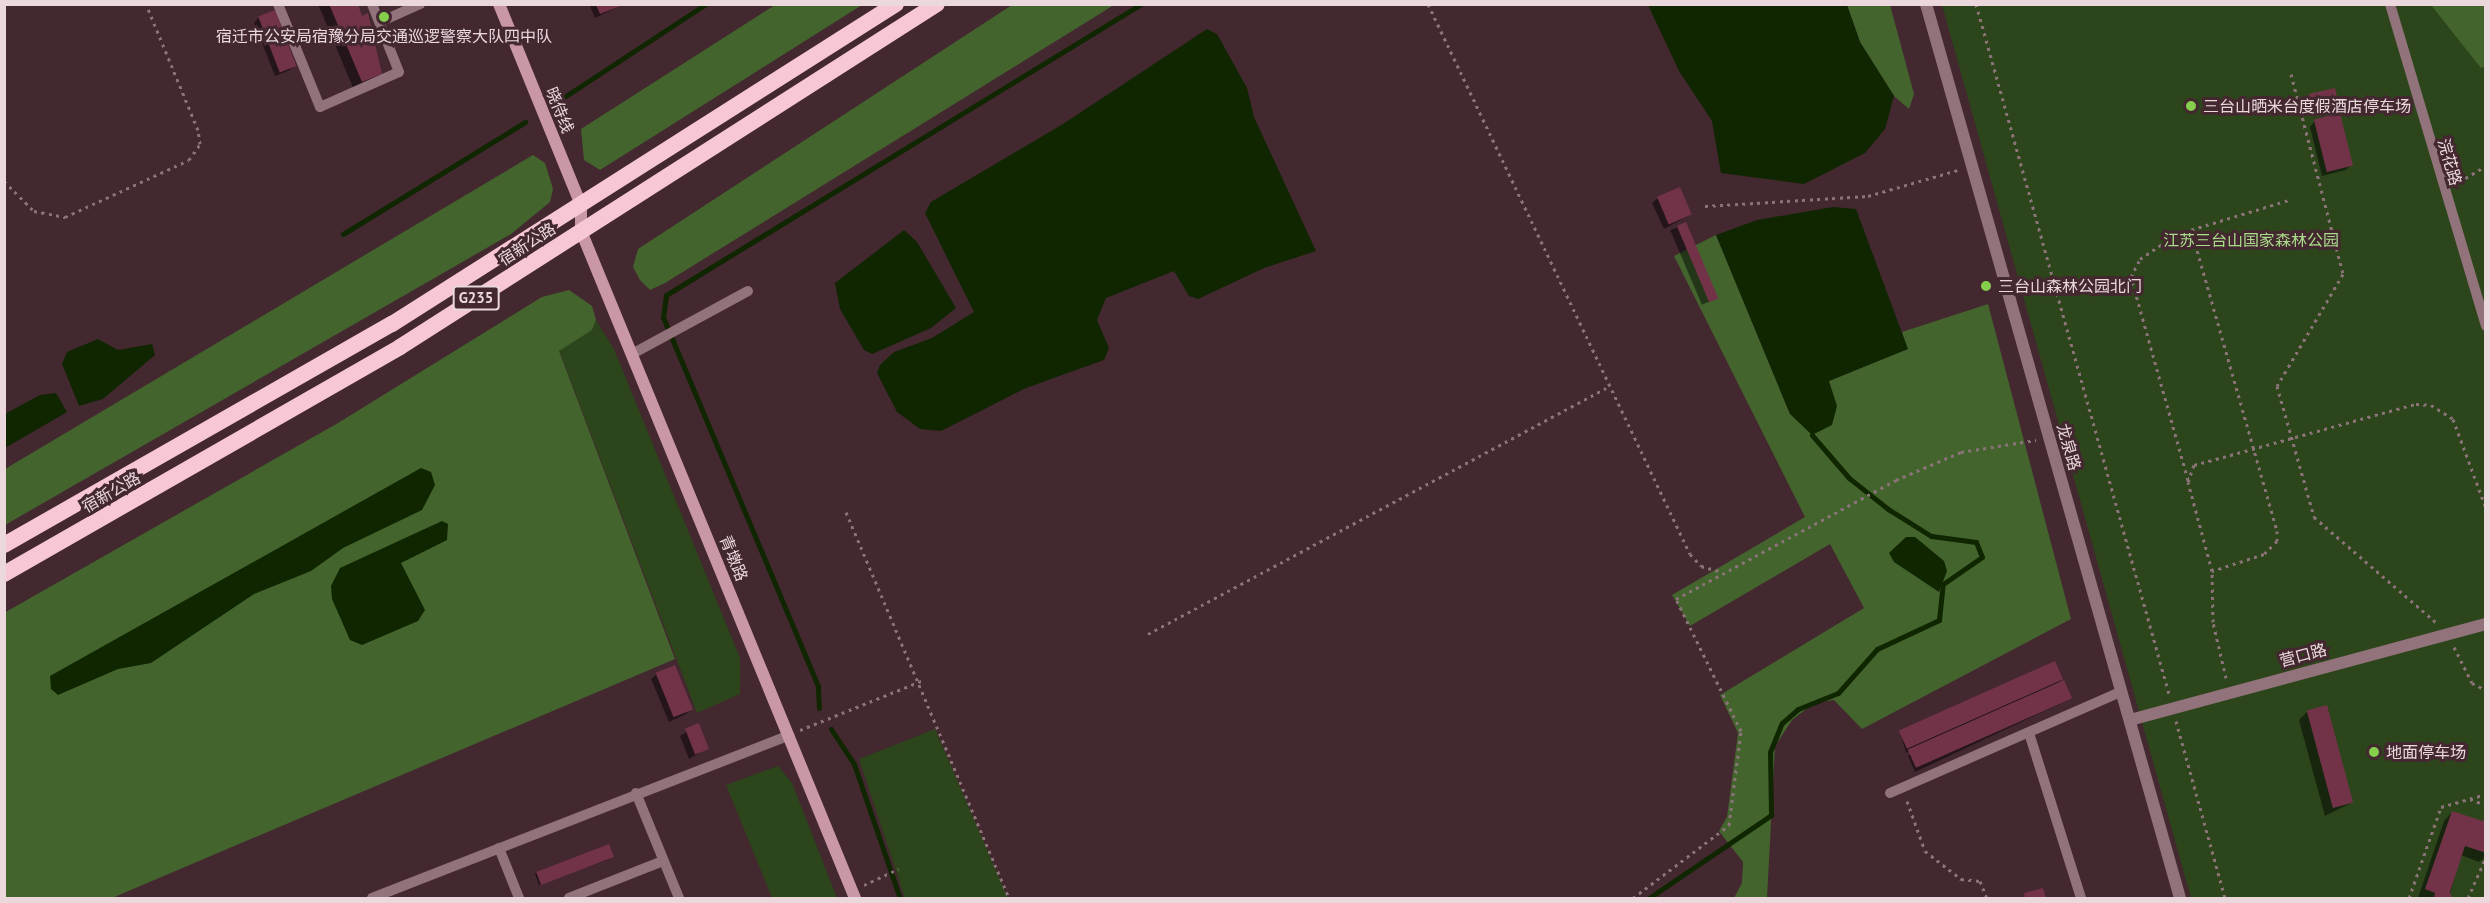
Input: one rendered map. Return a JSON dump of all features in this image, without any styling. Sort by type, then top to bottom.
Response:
[{"type":"highway","name":"宿新公路","points":[[4,545],[392,324],[896,4]]},
{"type":"highway","name":"宿新公路","points":[[4,574],[400,347],[938,4]]},
{"type":"main road","name":"晓侍线","points":[[499,4],[581,205],[581,231]]},
{"type":"main road","name":"青墩路","points":[[581,231],[853,894]]},
{"type":"street","name":"龙泉路","points":[[1926,4],[2180,898]]},
{"type":"street","name":"营口路","points":[[2130,720],[2172,706],[2486,624]]},
{"type":"lane","points":[[278,4],[320,107],[399,72],[372,4]]},
{"type":"lane","name":"浣花路","points":[[2390,4],[2442,191],[2486,326]]},
{"type":"lane","points":[[380,22],[416,5]]},
{"type":"lane","points":[[632,354],[748,291]]},
{"type":"lane","points":[[1890,793],[2122,691]]},
{"type":"lane","points":[[2029,733],[2082,898]]},
{"type":"lane","points":[[372,898],[789,735]]},
{"type":"lane","points":[[636,793],[679,898]]},
{"type":"lane","points":[[498,848],[519,898]]},
{"type":"lane","points":[[569,898],[663,861]]},
{"type":"path","points":[[4,181],[34,211],[65,217],[189,160],[200,144],[198,130],[146,4]]},
{"type":"path","points":[[1428,4],[1606,388],[1690,554],[1701,566],[1722,572]]},
{"type":"path","points":[[1976,4],[2225,898]]},
{"type":"path","points":[[2291,74],[2343,274],[2277,386],[2314,517],[2449,633],[2472,683],[2486,690]]},
{"type":"path","points":[[2442,191],[2486,166]]},
{"type":"path","points":[[1705,206],[1868,196],[1971,167]]},
{"type":"path","points":[[2229,692],[2213,622],[2212,571],[2131,278],[2156,244],[2191,230],[2289,200]]},
{"type":"path","points":[[2191,230],[2255,446],[2277,541],[2264,554],[2212,571]]},
{"type":"path","points":[[1148,634],[1606,388]]},
{"type":"path","points":[[2188,482],[2194,465],[2203,460],[2416,404],[2432,405],[2453,419],[2486,508]]},
{"type":"path","points":[[1633,898],[1729,825],[1741,731],[1676,599],[1852,500],[1961,452],[2049,439]]},
{"type":"path","points":[[846,512],[921,681],[1009,898]]},
{"type":"path","points":[[789,735],[921,681]]},
{"type":"path","points":[[1902,788],[1925,851],[1961,879],[1980,881],[1987,898]]},
{"type":"path","points":[[2409,898],[2441,807],[2486,794]]},
{"type":"path","points":[[2470,799],[2486,805]]},
{"type":"path","points":[[2468,898],[2486,857]]},
{"type":"path","points":[[853,894],[897,870]]},
{"type":"green space","name":"江苏三台山国家森林公园","points":[[1942,5],[2485,5],[2485,898],[2191,898]]},
{"type":"green space","points":[[596,320],[614,349],[740,658],[740,694],[697,713],[559,350],[592,330]]},
{"type":"green space","points":[[935,729],[1008,898],[905,898],[859,759]]},
{"type":"green space","points":[[778,766],[792,783],[837,898],[772,898],[726,785]]},
{"type":"shaded area","points":[[775,5],[862,5],[600,170],[584,160],[581,129]]},
{"type":"shaded area","points":[[1012,5],[1114,5],[665,283],[650,290],[640,280],[633,267],[638,249]]},
{"type":"shaded area","points":[[1648,5],[1847,5],[1860,42],[1894,96],[1885,129],[1865,153],[1804,184],[1721,173],[1712,121],[1679,71]]},
{"type":"shaded area","points":[[1847,5],[1890,5],[1914,94],[1909,109],[1894,96],[1860,42]]},
{"type":"shaded area","points":[[2431,5],[2485,5],[2485,66],[2481,68]]},
{"type":"shaded area","points":[[1207,29],[1217,34],[1247,88],[1254,117],[1316,251],[1264,268],[1198,299],[1189,296],[1174,271],[1106,298],[1097,320],[1109,348],[1104,360],[1026,388],[941,431],[920,429],[897,412],[877,373],[880,365],[894,352],[932,338],[974,312],[925,213],[931,202],[1063,124]]},
{"type":"shaded area","points":[[533,155],[545,163],[553,189],[550,202],[511,234],[5,525],[5,469]]},
{"type":"shaded area","points":[[1833,207],[1856,209],[1908,349],[1829,381],[1837,406],[1832,425],[1812,435],[1790,414],[1716,235],[1757,220]]},
{"type":"shaded area","points":[[904,230],[917,242],[956,308],[931,328],[872,354],[864,350],[840,309],[835,283]]},
{"type":"shaded area","points":[[1716,235],[1790,414],[1829,381],[1907,349],[1902,332],[1988,304],[2071,619],[1862,729],[1834,700],[1814,703],[1792,720],[1775,746],[1767,898],[1734,898],[1742,883],[1743,862],[1719,831],[1727,817],[1738,733],[1720,695],[1864,608],[1830,544],[1690,626],[1672,595],[1805,517],[1674,256]]},
{"type":"shaded area","points":[[569,290],[592,306],[596,320],[592,330],[559,351],[675,659],[112,898],[5,898],[4,613],[338,423],[542,297]]},
{"type":"shaded area","points":[[98,339],[118,350],[152,344],[155,355],[103,399],[79,406],[62,364],[67,352]]},
{"type":"shaded area","points":[[56,393],[67,412],[5,448],[5,414],[40,395]]},
{"type":"shaded area","points":[[421,468],[431,472],[435,485],[422,510],[343,548],[311,571],[254,594],[151,663],[118,669],[58,695],[51,689],[50,676]]},
{"type":"shaded area","points":[[442,521],[448,524],[447,540],[401,563],[425,610],[418,621],[362,645],[350,640],[332,599],[331,586],[340,568]]},
{"type":"shaded area","points":[[1906,537],[1915,537],[1944,561],[1947,571],[1939,592],[1894,562],[1889,553]]},
{"type":"building","points":[[329,4],[358,4],[362,16],[368,13],[382,74],[362,82]]},
{"type":"building","points":[[596,5],[623,5],[600,14]]},
{"type":"building","points":[[275,10],[297,66],[280,72],[258,16]]},
{"type":"building","points":[[2335,88],[2338,101],[2312,107],[2309,94]]},
{"type":"building","points":[[2340,113],[2353,165],[2327,172],[2314,120]]},
{"type":"building","points":[[1680,187],[1692,215],[1669,224],[1657,197]]},
{"type":"building","points":[[1686,222],[1718,298],[1709,302],[1677,226]]},
{"type":"building","points":[[2055,661],[2063,679],[1907,749],[1899,731]]},
{"type":"building","points":[[675,665],[693,710],[674,717],[656,673]]},
{"type":"building","points":[[2064,680],[2072,698],[1916,768],[1908,750]]},
{"type":"building","points":[[2327,705],[2353,803],[2333,808],[2307,710]]},
{"type":"building","points":[[699,723],[709,749],[695,755],[685,728]]},
{"type":"building","points":[[2452,811],[2486,822],[2486,853],[2465,846],[2450,892],[2452,898],[2434,898],[2435,893],[2425,889]]},
{"type":"building","points":[[609,844],[614,857],[541,885],[536,872]]},
{"type":"building","points":[[2043,888],[2046,898],[2025,898],[2024,893]]},
{"type":"waterway","points":[[552,105],[706,4]]},
{"type":"waterway","points":[[819,708],[818,686],[663,317],[666,295],[1141,4]]},
{"type":"waterway","points":[[343,234],[525,122]]},
{"type":"waterway","points":[[1649,898],[1771,815],[1770,752],[1782,723],[1798,709],[1838,693],[1877,649],[1939,620],[1943,584],[1982,557],[1976,542],[1931,536],[1888,509],[1849,478],[1812,435]]},
{"type":"waterway","points":[[831,729],[854,764],[900,898]]},
{"type":"place","name":"宿迁市公安局宿豫分局交通巡逻警察大队四中队","points":[[384,17]]},
{"type":"place","name":"三台山晒米台度假酒店停车场","points":[[2191,106]]},
{"type":"place","name":"三台山森林公园北门","points":[[1986,286]]},
{"type":"place","name":"地面停车场","points":[[2374,752]]}]
